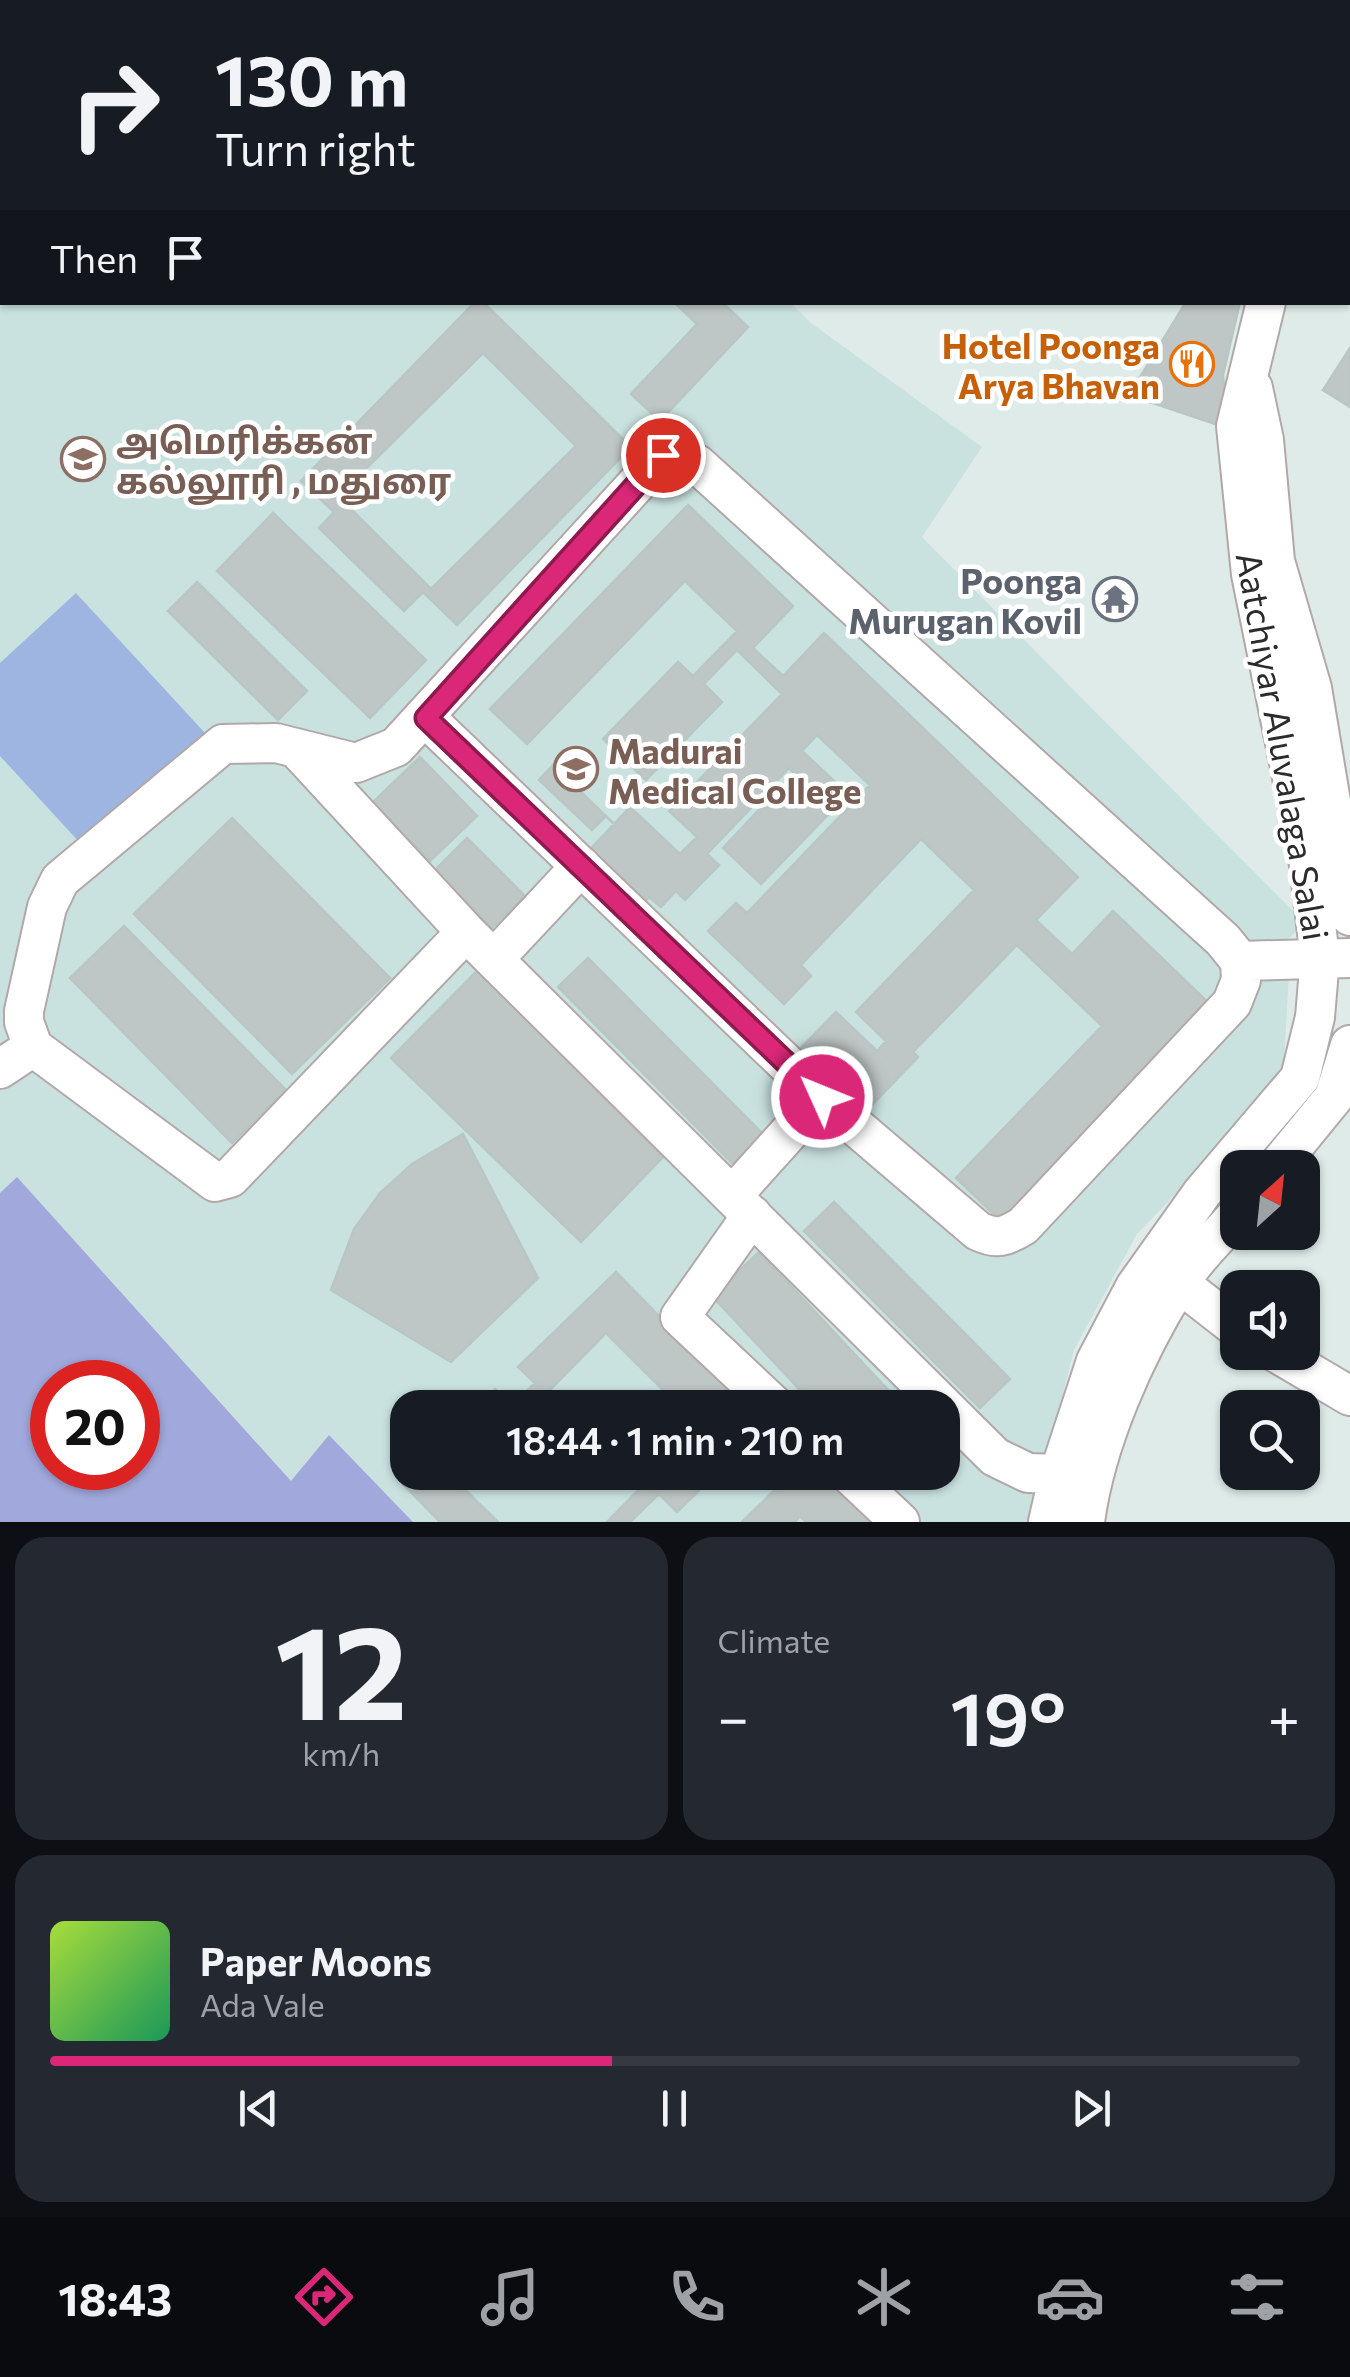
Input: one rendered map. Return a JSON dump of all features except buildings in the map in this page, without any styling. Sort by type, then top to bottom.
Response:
[{"type":"street","name":"Aatchiyar Aluvalaga Salai","points":[[1085,1522],[1090,1488],[1165,1272],[1202,1193],[1300,1078],[1335,958],[1308,857],[1251,574],[1236,426],[1265,305]]},
{"type":"street","name":"Aatchiyar Aluvalaga Salai","points":[[1250,376],[1264,440],[1276,561],[1312,688],[1350,916]]},
{"type":"street","points":[[426,718],[822,1097],[978,1231],[991,1237],[1005,1237],[1022,1226],[1232,1003],[1241,980],[1240,960],[1223,940],[698,464],[675,454],[663,455],[654,462],[396,748],[356,763],[276,743],[223,744],[60,880],[46,907],[24,1022],[33,1047],[215,1182],[230,1178],[466,932]]},
{"type":"street","points":[[296,748],[466,932],[994,1457],[1028,1473],[1059,1474]]},
{"type":"street","points":[[494,959],[581,866]]},
{"type":"street","points":[[1240,960],[1335,958]]},
{"type":"street","points":[[1291,1150],[1334,1097],[1350,1045]]},
{"type":"street","points":[[0,1070],[33,1047]]},
{"type":"street","points":[[758,1390],[680,1317],[742,1205],[822,1097]]},
{"type":"street","name":"Aatchiyar Aluvalaga Salai","points":[[1048,1522],[1059,1474],[1096,1361],[1165,1272],[1220,1228]]},
{"type":"street","points":[[1165,1272],[1220,1315]]},
{"type":"street","points":[[1306,1370],[1350,1396]]},
{"type":"street","points":[[866,1490],[900,1522]]},
{"type":"shaded area","name":"Madurai Medical College","points":[[0,305],[793,305],[811,323],[982,447],[922,537],[1305,923],[1288,939],[1283,1082],[1137,1234],[1074,1350],[1030,1522],[413,1522],[329,1435],[259,1522],[0,1522]]},
{"type":"shaded area","points":[[76,593],[205,733],[82,845],[0,756],[0,663]]},
{"type":"shaded area","points":[[17,1177],[291,1481],[329,1435],[413,1522],[0,1522],[0,1193]]},
{"type":"place","name":"Hotel Poonga Arya Bhavan","points":[[1192,364]]},
{"type":"place","name":"அமெரிக்கன் கல்லூரி , மதுரை","points":[[83,459]]},
{"type":"place","name":"Poonga Murugan Kovil","points":[[1115,599]]},
{"type":"place","name":"Madurai Medical College","points":[[576,769]]},
{"type":"route","points":[[663,455],[426,718],[822,1097]]}]
